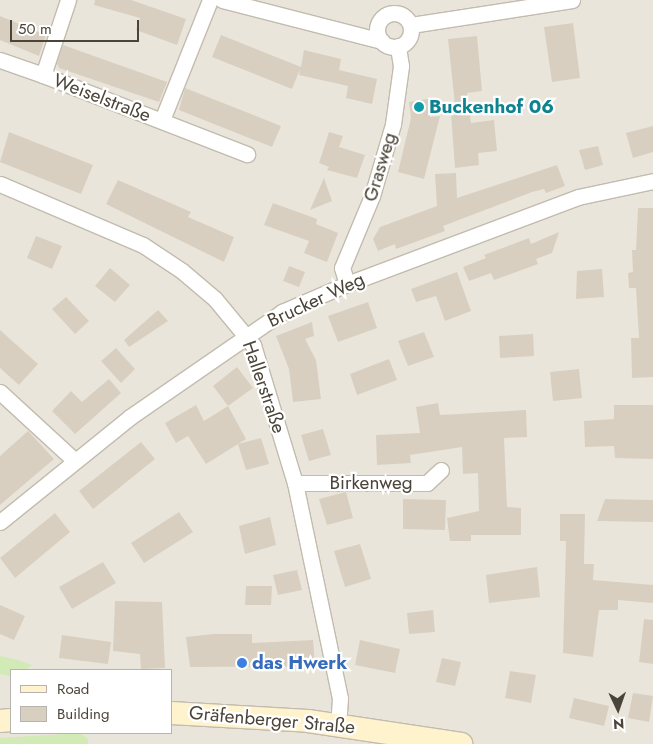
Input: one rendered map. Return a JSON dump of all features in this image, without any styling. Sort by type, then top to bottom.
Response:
[{"type":"main road","name":"Gräfenberger Straße","points":[[172,713],[265,716],[338,724],[461,744]]},
{"type":"street","name":"Weiselstraße","points":[[43,75],[68,0]]},
{"type":"street","name":"Weiselstraße","points":[[162,120],[210,0]]},
{"type":"street","points":[[222,0],[398,46],[410,36],[411,25],[400,13],[389,7],[378,26],[382,41]]},
{"type":"street","points":[[411,25],[572,0]]},
{"type":"street","name":"Grasweg","points":[[347,284],[342,268],[372,196],[393,124],[401,66],[398,46]]},
{"type":"street","name":"Weiselstraße","points":[[0,60],[162,120],[247,154]]},
{"type":"street","name":"Brucker Weg","points":[[0,522],[130,417],[246,334],[282,312],[347,284],[578,197],[653,181]]},
{"type":"street","name":"Hallerstraße","points":[[0,184],[143,245],[188,276],[246,334],[254,345],[296,483],[340,698],[338,724]]},
{"type":"street","points":[[0,392],[75,461]]},
{"type":"street","name":"Birkenweg","points":[[296,483],[426,483],[441,470]]},
{"type":"shaded area","points":[[0,0],[653,0],[653,744],[0,744]]},
{"type":"green space","points":[[0,656],[32,665],[26,669],[10,669],[10,676],[0,674]]},
{"type":"green space","points":[[81,734],[88,739],[88,744],[0,744],[0,738]]},
{"type":"building","points":[[95,0],[131,0],[186,19],[177,45],[136,30],[140,18],[94,5]]},
{"type":"building","points":[[0,16],[46,35],[39,56],[0,40]]},
{"type":"building","points":[[573,23],[580,78],[552,82],[544,27]]},
{"type":"building","points":[[221,35],[301,67],[304,50],[341,59],[339,70],[377,79],[372,104],[346,98],[348,86],[299,75],[300,69],[292,89],[212,57]]},
{"type":"building","points":[[477,36],[482,91],[467,93],[471,123],[494,120],[497,151],[478,153],[479,165],[455,168],[451,114],[456,114],[448,39]]},
{"type":"building","points":[[63,45],[167,82],[159,102],[59,68],[57,63]]},
{"type":"building","points":[[185,88],[281,126],[272,147],[179,110]]},
{"type":"building","points":[[428,99],[430,117],[440,116],[424,179],[398,172],[411,118],[409,102]]},
{"type":"building","points":[[653,126],[653,152],[633,158],[626,133]]},
{"type":"building","points":[[9,132],[93,165],[81,194],[0,162]]},
{"type":"building","points":[[329,132],[343,136],[339,147],[365,155],[357,178],[327,170],[329,167],[319,163]]},
{"type":"building","points":[[598,146],[603,165],[585,170],[579,150]]},
{"type":"building","points":[[557,165],[565,186],[546,193],[544,189],[532,192],[443,226],[445,231],[396,249],[395,244],[378,251],[373,239],[380,227],[437,206],[435,174],[456,173],[457,198]]},
{"type":"building","points":[[324,178],[332,201],[310,210]]},
{"type":"building","points":[[118,180],[191,212],[188,217],[234,237],[224,262],[106,204]]},
{"type":"building","points":[[273,203],[317,219],[316,224],[338,233],[327,262],[304,253],[309,241],[264,225]]},
{"type":"building","points":[[638,208],[653,208],[653,377],[632,378],[631,338],[639,338],[636,288],[629,288],[628,273],[633,272],[632,250],[636,250]]},
{"type":"building","points":[[559,232],[552,253],[536,259],[538,264],[494,280],[491,273],[469,281],[463,267],[486,258],[484,255],[529,238],[531,244]]},
{"type":"building","points":[[36,236],[62,246],[52,269],[27,258]]},
{"type":"building","points":[[289,266],[305,272],[299,287],[283,281]]},
{"type":"building","points":[[110,268],[130,285],[115,302],[95,286]]},
{"type":"building","points":[[602,269],[604,297],[576,299],[577,271]]},
{"type":"building","points":[[457,272],[471,311],[445,321],[436,296],[416,302],[411,289]]},
{"type":"building","points":[[66,297],[89,321],[75,334],[52,309]]},
{"type":"building","points":[[368,302],[377,328],[338,342],[328,316]]},
{"type":"building","points":[[158,310],[168,321],[129,347],[124,340]]},
{"type":"building","points":[[312,322],[314,336],[305,339],[316,360],[321,399],[293,402],[289,369],[276,336]]},
{"type":"building","points":[[0,330],[38,364],[19,385],[0,368]]},
{"type":"building","points":[[424,332],[434,357],[408,366],[398,341]]},
{"type":"building","points":[[533,334],[534,356],[500,358],[499,336]]},
{"type":"building","points":[[116,348],[135,369],[121,383],[101,361]]},
{"type":"building","points":[[389,359],[397,380],[357,395],[350,374]]},
{"type":"building","points":[[237,367],[253,388],[228,406],[213,386]]},
{"type":"building","points":[[579,369],[582,398],[553,401],[550,372]]},
{"type":"building","points":[[109,379],[121,393],[75,434],[52,411],[71,391],[82,402]]},
{"type":"building","points":[[438,403],[440,415],[526,410],[527,437],[504,438],[507,507],[521,508],[521,535],[471,535],[471,541],[450,541],[447,518],[479,511],[478,473],[463,474],[462,447],[410,455],[411,463],[377,465],[376,435],[420,433],[416,407]]},
{"type":"building","points":[[196,405],[204,421],[228,406],[246,439],[206,464],[188,436],[176,443],[165,423]]},
{"type":"building","points":[[614,405],[653,405],[653,459],[615,458],[614,446],[585,447],[584,421],[614,419]]},
{"type":"building","points":[[323,429],[331,455],[309,461],[301,435]]},
{"type":"building","points":[[28,431],[54,459],[0,505],[0,456]]},
{"type":"building","points":[[261,438],[269,464],[246,470],[238,444]]},
{"type":"building","points":[[141,442],[155,459],[93,509],[79,491]]},
{"type":"building","points":[[346,492],[353,518],[327,525],[319,499]]},
{"type":"building","points":[[403,499],[446,500],[445,530],[403,529]]},
{"type":"building","points":[[605,499],[653,500],[653,522],[597,521]]},
{"type":"building","points":[[179,512],[193,532],[144,563],[131,543]]},
{"type":"building","points":[[55,513],[70,532],[15,578],[0,558]]},
{"type":"building","points":[[560,514],[585,514],[584,564],[594,564],[593,580],[653,585],[653,603],[618,600],[618,610],[599,610],[593,657],[563,653],[566,541],[560,541]]},
{"type":"building","points":[[270,517],[276,545],[245,554],[239,526]]},
{"type":"building","points":[[360,544],[371,579],[345,587],[334,551]]},
{"type":"building","points":[[103,562],[116,583],[72,609],[59,587]]},
{"type":"building","points":[[537,567],[540,597],[489,603],[486,575]]},
{"type":"building","points":[[297,570],[302,590],[278,595],[273,575]]},
{"type":"building","points":[[246,586],[272,586],[271,605],[245,605]]},
{"type":"building","points":[[115,601],[162,602],[165,668],[141,669],[140,654],[113,651]]},
{"type":"building","points":[[0,605],[25,616],[14,640],[0,634]]},
{"type":"building","points":[[433,610],[435,632],[409,634],[407,613]]},
{"type":"building","points":[[644,619],[653,620],[653,664],[639,662]]},
{"type":"building","points":[[213,634],[252,634],[252,643],[313,640],[315,666],[190,667],[186,637]]},
{"type":"building","points":[[62,635],[111,642],[108,664],[59,658]]},
{"type":"building","points":[[360,640],[400,649],[395,673],[355,665]]},
{"type":"building","points":[[442,658],[461,662],[455,686],[436,682]]},
{"type":"building","points":[[510,671],[536,675],[531,703],[505,698]]},
{"type":"building","points":[[633,693],[653,696],[649,722],[628,718]]},
{"type":"building","points":[[574,698],[609,706],[604,726],[569,718]]},
{"type":"place","name":"Buckenhof 06","points":[[419,107]]},
{"type":"place","name":"das Hwerk","points":[[242,663]]}]
